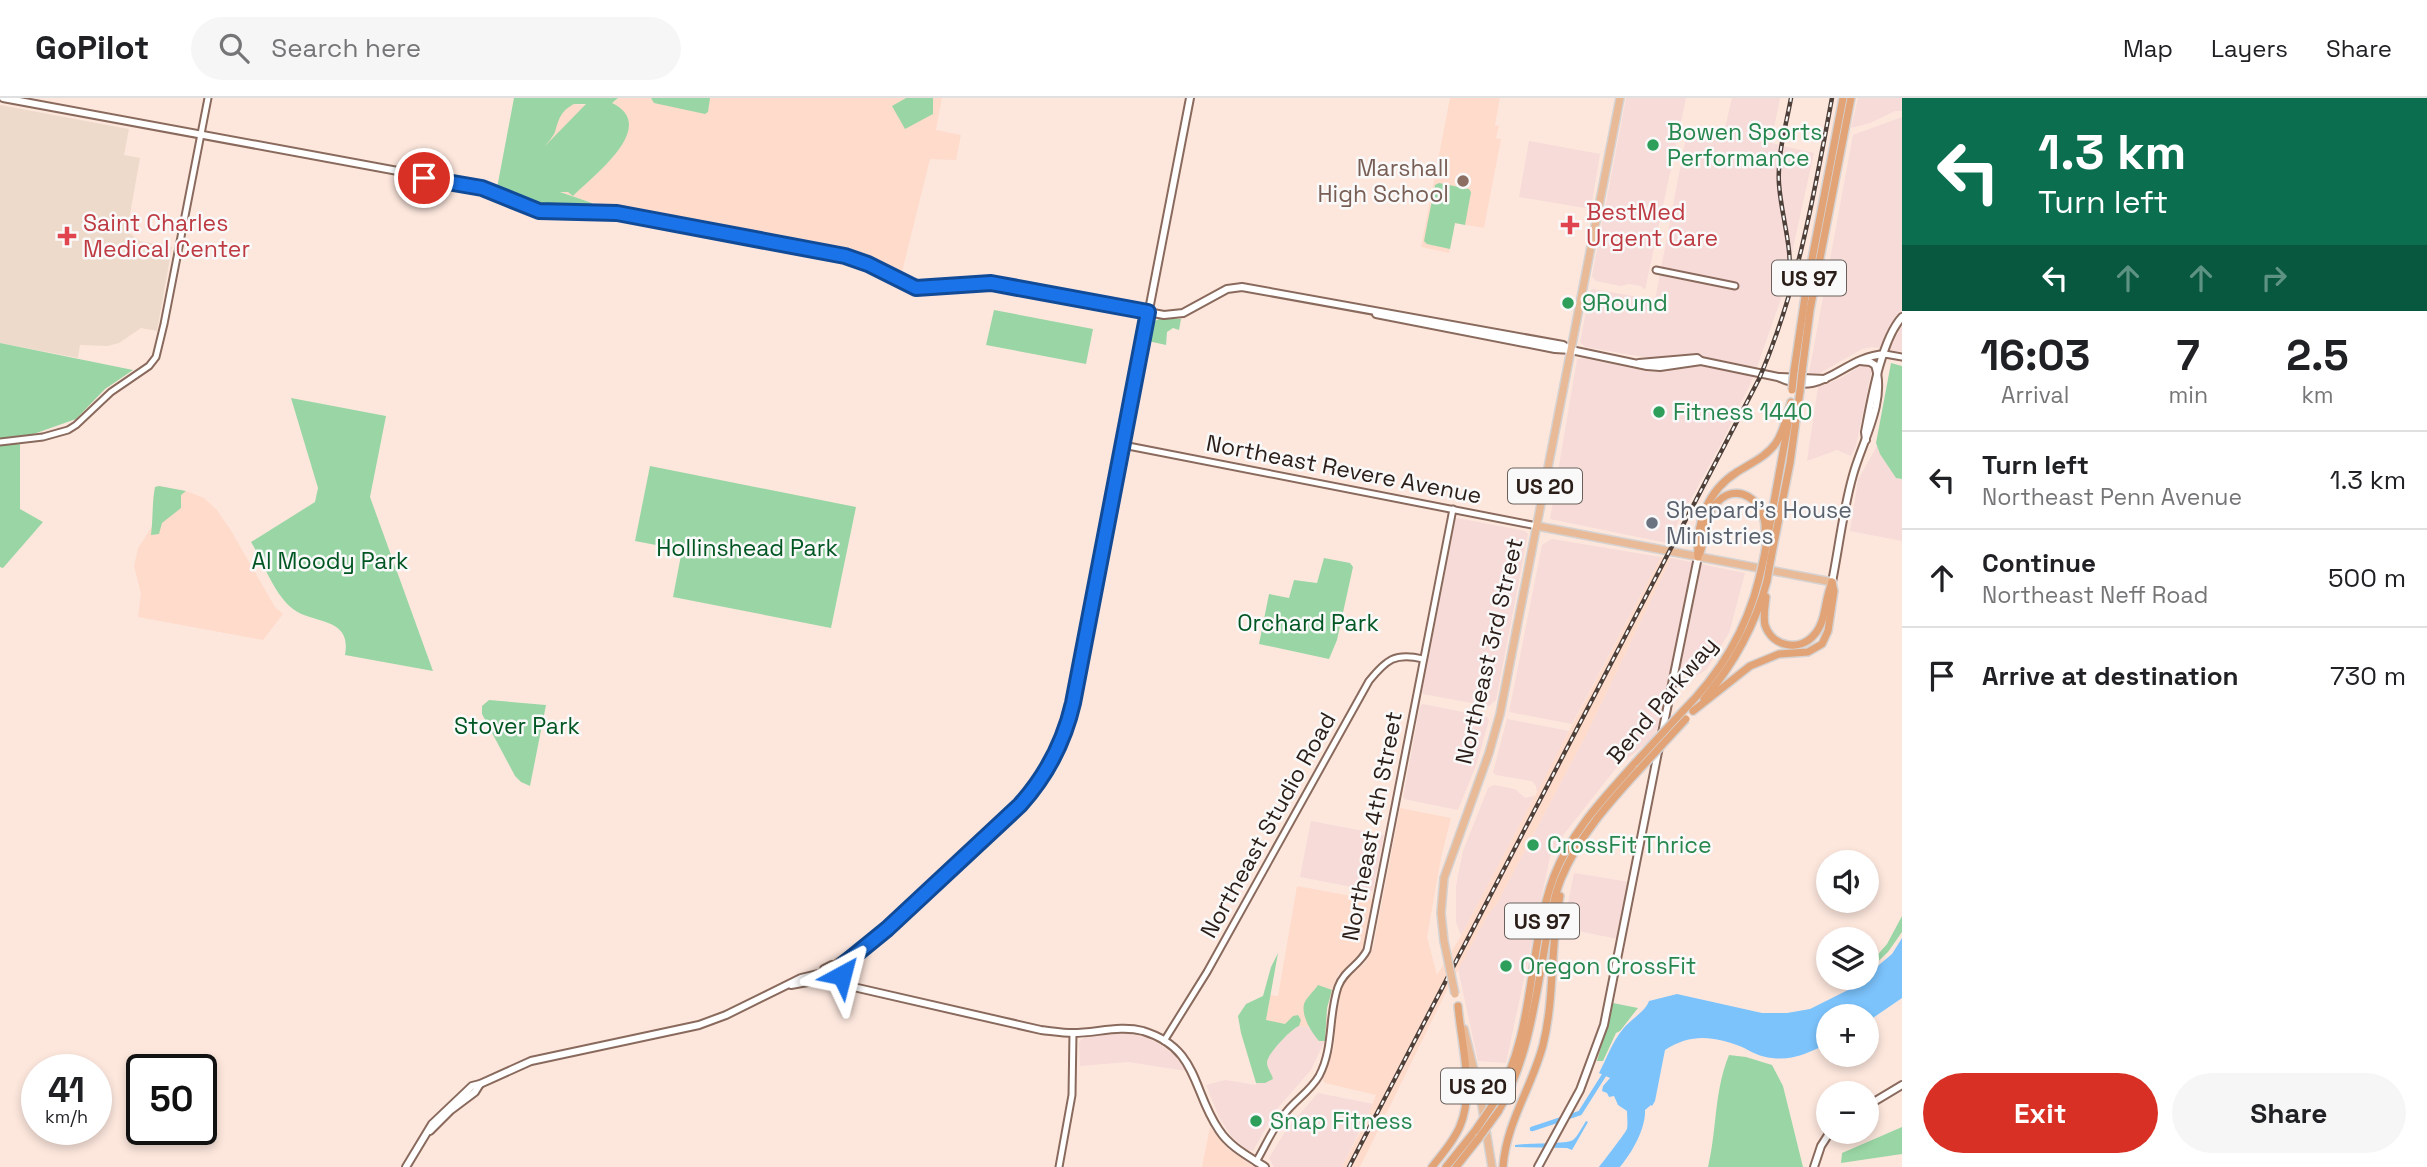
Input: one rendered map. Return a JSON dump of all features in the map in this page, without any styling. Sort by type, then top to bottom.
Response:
[{"type":"highway","name":"Bend Parkway","points":[[1767,557],[1790,463],[1806,290],[1843,98]]},
{"type":"highway","name":"Bend Parkway","points":[[1684,716],[1693,711],[1727,671],[1757,613],[1791,402],[1798,381],[1851,98]]},
{"type":"highway","points":[[1698,557],[1697,543],[1702,518],[1710,498],[1725,481],[1770,449],[1780,435],[1791,402]]},
{"type":"highway","points":[[1698,557],[1706,524],[1714,507],[1726,496],[1734,494],[1750,497],[1762,508],[1766,525],[1767,557]]},
{"type":"highway","name":"Bend Parkway","points":[[1455,1167],[1477,1135],[1510,1072],[1521,1038],[1541,925],[1555,874],[1566,850],[1583,824],[1684,716],[1711,680],[1734,646],[1764,581]]},
{"type":"highway","points":[[1764,581],[1767,629],[1779,642],[1792,645],[1806,642],[1818,631],[1832,582]]},
{"type":"highway","points":[[1693,711],[1750,666],[1779,654],[1808,652],[1822,644],[1828,631],[1834,591],[1832,582]]},
{"type":"highway","name":"Bend Parkway","points":[[1446,1167],[1498,1112],[1516,1078],[1527,1044],[1553,906],[1562,878],[1588,830],[1637,766]]},
{"type":"highway","points":[[1503,1167],[1508,1137],[1543,1045],[1557,914],[1570,862]]},
{"type":"highway","points":[[1432,1167],[1459,1128],[1466,1104],[1467,1086],[1458,1006]]},
{"type":"main road","points":[[3,98],[475,186],[539,211],[617,213],[856,259],[916,288],[991,283],[1164,315],[1183,313],[1227,289],[1242,287],[1563,345],[1571,350],[1637,363],[1697,358],[1798,381],[1825,379],[1855,361],[1885,354]]},
{"type":"main road","points":[[823,976],[828,983],[858,952],[887,929],[1020,805],[1040,782],[1063,739],[1073,703],[1190,98]]},
{"type":"main road","name":"Northeast 3rd Street","points":[[1492,1167],[1481,1100],[1444,941],[1441,913],[1444,878],[1497,725],[1620,98]]},
{"type":"main road","points":[[1866,442],[1875,380],[1889,337],[1902,317]]},
{"type":"main road","points":[[1832,582],[1850,489],[1871,428],[1878,387],[1878,375],[1873,363],[1855,361]]},
{"type":"main road","points":[[1869,412],[1871,428]]},
{"type":"main road","name":"Northeast Revere Avenue","points":[[1537,526],[1832,582]]},
{"type":"main road","points":[[1538,1167],[1568,1114],[1594,1055],[1609,1009],[1698,557]]},
{"type":"main road","points":[[823,976],[826,967],[866,990],[1029,1027],[1073,1033],[1132,1029],[1142,1031],[1164,1041],[1175,1050],[1191,1068],[1218,1129],[1230,1143],[1265,1167]]},
{"type":"main road","points":[[406,1167],[440,1115],[480,1084],[503,1072],[531,1061],[699,1026],[801,978],[823,976]]},
{"type":"main road","points":[[1879,1099],[1902,1085]]},
{"type":"main road","points":[[1814,1167],[1822,1144]]},
{"type":"street","points":[[0,442],[43,437],[68,430],[111,391],[143,370],[156,357],[208,98]]},
{"type":"street","points":[[1656,270],[1735,286]]},
{"type":"street","points":[[1885,354],[1902,358]]},
{"type":"street","name":"Northeast Revere Avenue","points":[[1123,445],[1537,526]]},
{"type":"street","name":"Northeast 4th Street","points":[[1256,1162],[1287,1111],[1318,1078],[1329,1045],[1332,1009],[1340,982],[1367,950],[1453,509]]},
{"type":"street","name":"Northeast Studio Road","points":[[1164,1041],[1217,953],[1369,681],[1378,669],[1394,658],[1409,656],[1423,659]]},
{"type":"street","points":[[1059,1167],[1072,1095],[1073,1033]]},
{"type":"shaded area","points":[[618,98],[942,98],[936,130],[961,135],[956,160],[930,159],[901,276],[863,255],[606,206],[573,197],[546,185],[538,172],[538,165],[542,149],[553,136],[559,116],[574,104],[583,105],[601,100],[614,102]]},
{"type":"shaded area","name":"Marshall High School","points":[[1450,98],[1500,98],[1495,125],[1499,126],[1496,138],[1501,139],[1484,228],[1455,223],[1449,253],[1421,247]]},
{"type":"shaded area","points":[[1626,98],[1686,98],[1645,290],[1641,286],[1621,286],[1596,281],[1592,276]]},
{"type":"shaded area","points":[[1732,98],[1780,98],[1771,143],[1814,153],[1783,293],[1757,367],[1694,355],[1649,358],[1585,347],[1580,342],[1590,291],[1593,289],[1655,300],[1688,127],[1724,132]]},
{"type":"shaded area","points":[[1858,98],[1902,98],[1902,111],[1895,111],[1870,123],[1851,128]]},
{"type":"shaded area","name":"Saint Charles Medical Center","points":[[0,105],[129,129],[124,155],[140,158],[127,231],[140,241],[172,247],[157,331],[141,328],[119,343],[108,346],[80,345],[78,358],[0,343]]},
{"type":"shaded area","points":[[1902,117],[1902,352],[1872,347],[1862,349],[1820,373],[1809,373],[1853,135]]},
{"type":"shaded area","points":[[1529,141],[1600,154],[1591,209],[1519,197]]},
{"type":"shaded area","points":[[1577,359],[1645,371],[1696,365],[1754,376],[1722,442],[1667,543],[1550,519]]},
{"type":"shaded area","points":[[1863,365],[1869,365],[1872,369],[1856,446],[1851,456],[1837,450],[1807,461],[1818,387]]},
{"type":"shaded area","points":[[1877,446],[1896,478],[1902,479],[1902,541],[1850,531],[1858,480]]},
{"type":"shaded area","points":[[155,487],[204,498],[217,510],[230,529],[275,607],[283,614],[263,640],[138,617],[141,594],[134,566],[138,548],[153,525]]},
{"type":"shaded area","points":[[1457,518],[1525,531],[1528,534],[1496,700],[1489,706],[1422,692]]},
{"type":"shaded area","points":[[1552,539],[1661,557],[1572,724],[1509,712],[1542,545]]},
{"type":"shaded area","points":[[1661,557],[1671,558],[1587,733],[1497,903],[1487,916],[1444,996],[1360,1167],[1342,1167],[1376,1095],[1325,1083],[1323,1080],[1334,1047],[1336,1013],[1345,980],[1365,963],[1373,948],[1400,808],[1451,818],[1427,937],[1437,975],[1461,936]]},
{"type":"shaded area","points":[[1671,558],[1745,573],[1729,633],[1706,670],[1696,676],[1678,676],[1668,683],[1653,738],[1617,767],[1564,834],[1550,857],[1506,1063],[1478,1061],[1458,969],[1497,903],[1587,733]]},
{"type":"shaded area","points":[[1423,704],[1487,717],[1489,720],[1477,763],[1458,810],[1403,797],[1420,706]]},
{"type":"shaded area","points":[[1507,719],[1569,731],[1537,793],[1532,781],[1496,775],[1493,772]]},
{"type":"shaded area","points":[[1494,785],[1515,789],[1525,798],[1535,796],[1461,936],[1456,922],[1456,886],[1463,851],[1488,788]]},
{"type":"shaded area","points":[[1311,821],[1384,835],[1373,891],[1300,877]]},
{"type":"shaded area","points":[[1574,873],[1629,882],[1618,939],[1563,928]]},
{"type":"shaded area","points":[[1297,886],[1373,900],[1366,946],[1358,958],[1338,975],[1332,989],[1327,1008],[1327,1030],[1266,1021],[1270,995],[1278,996]]},
{"type":"shaded area","points":[[1266,1021],[1327,1030],[1327,1036],[1311,1070],[1276,1110],[1253,1151],[1247,1150],[1231,1136],[1219,1117],[1206,1085],[1225,1080],[1256,1085]]},
{"type":"shaded area","points":[[1115,1034],[1148,1038],[1174,1055],[1187,1071],[1128,1062],[1080,1066],[1081,1040],[1085,1037]]},
{"type":"shaded area","points":[[1318,1093],[1373,1104],[1342,1167],[1274,1167],[1269,1158],[1286,1130]]},
{"type":"shaded area","points":[[1210,1127],[1228,1149],[1254,1167],[1202,1167]]},
{"type":"green space","points":[[514,98],[618,98],[612,103],[625,113],[629,124],[626,137],[618,151],[573,196],[568,192],[560,192],[592,203],[593,208],[542,208],[497,188]],"holes":[[[574,104],[586,104],[545,146],[554,134],[563,112]]]},
{"type":"green space","points":[[651,98],[710,98],[708,112],[705,114],[654,103]]},
{"type":"green space","points":[[906,98],[933,98],[933,114],[905,129],[892,106]]},
{"type":"green space","points":[[1439,183],[1469,189],[1471,192],[1465,225],[1455,223],[1450,249],[1424,241],[1435,185]]},
{"type":"green space","points":[[994,310],[1093,329],[1086,364],[986,345]]},
{"type":"green space","points":[[1159,319],[1181,319],[1179,330],[1173,328],[1167,332],[1166,345],[1148,341],[1151,323]]},
{"type":"green space","points":[[0,343],[133,370],[105,389],[76,419],[28,436],[20,444],[20,509],[43,522],[3,568],[0,567]]},
{"type":"green space","points":[[1891,363],[1902,366],[1902,479],[1896,478],[1876,443]]},
{"type":"green space","name":"Al Moody Park","points":[[291,398],[386,416],[370,497],[433,671],[345,655],[346,644],[340,630],[292,608],[270,579],[251,542],[315,502],[318,488]]},
{"type":"green space","name":"Hollinshead Park","points":[[650,466],[856,507],[831,628],[673,597],[682,550],[635,541]]},
{"type":"green space","points":[[155,487],[186,491],[181,495],[181,508],[162,523],[159,534],[151,535],[153,499]]},
{"type":"green space","name":"Orchard Park","points":[[1324,558],[1350,563],[1353,567],[1337,640],[1329,659],[1259,644],[1269,594],[1289,598],[1294,580],[1317,583]]},
{"type":"green space","name":"Stover Park","points":[[489,700],[546,705],[530,786],[515,776],[482,714],[482,706]]},
{"type":"green space","points":[[1902,916],[1902,932],[1879,961],[1879,953]]},
{"type":"green space","points":[[1278,953],[1266,1020],[1285,1024],[1298,1015],[1301,1020],[1299,1026],[1280,1042],[1268,1059],[1267,1065],[1273,1079],[1256,1083],[1238,1016],[1246,1004],[1263,996]]},
{"type":"green space","points":[[1318,985],[1332,990],[1327,1008],[1325,1041],[1316,1038],[1303,1009]]},
{"type":"green space","points":[[1613,1003],[1638,1008],[1616,1033],[1603,1061],[1597,1061]]},
{"type":"green space","points":[[1729,1055],[1772,1065],[1783,1086],[1803,1167],[1708,1167],[1718,1097]]},
{"type":"green space","points":[[1902,1127],[1902,1154],[1841,1163],[1842,1153],[1863,1144],[1879,1144],[1879,1137]]},
{"type":"water","points":[[1902,938],[1902,998],[1879,1014],[1879,1004],[1820,1004],[1848,990],[1879,990],[1879,965],[1892,954]]},
{"type":"water","points":[[1677,994],[1762,1013],[1810,1009],[1816,1006],[1816,1049],[1801,1055],[1780,1059],[1764,1057],[1732,1043],[1703,1038],[1684,1041],[1665,1050],[1655,1101],[1645,1110],[1641,1132],[1633,1148],[1620,1167],[1599,1167],[1627,1129],[1627,1111],[1618,1105],[1614,1096],[1609,1097],[1602,1091],[1610,1078],[1599,1073],[1619,1034],[1649,1001]]},
{"type":"water","points":[[1586,1121],[1588,1122],[1572,1150],[1515,1147],[1520,1144],[1573,1140]]},
{"type":"waterway","points":[[1532,1129],[1580,1113],[1606,1072]]},
{"type":"railway","points":[[1789,280],[1788,244],[1779,173],[1791,98]]},
{"type":"railway","points":[[1349,1167],[1759,379],[1773,345],[1794,276],[1832,98]]},
{"type":"place","name":"Bowen Sports Performance","points":[[1653,145]]},
{"type":"place","name":"Marshall High School","points":[[1463,181]]},
{"type":"place","name":"BestMed Urgent Care","points":[[1570,225]]},
{"type":"place","name":"Saint Charles Medical Center","points":[[67,236]]},
{"type":"place","name":"9Round","points":[[1568,303]]},
{"type":"place","name":"Fitness 1440","points":[[1659,412]]},
{"type":"place","name":"Shepard’s House Ministries","points":[[1652,523]]},
{"type":"place","name":"CrossFit Thrice","points":[[1533,845]]},
{"type":"place","name":"Oregon CrossFit","points":[[1506,966]]},
{"type":"place","name":"Snap Fitness","points":[[1256,1121]]},
{"type":"route","points":[[424,178],[482,188],[539,211],[617,213],[845,256],[868,264],[916,288],[991,283],[1148,312],[1073,703],[1063,739],[1040,782],[1020,805],[887,929],[844,964],[842,975]]}]
